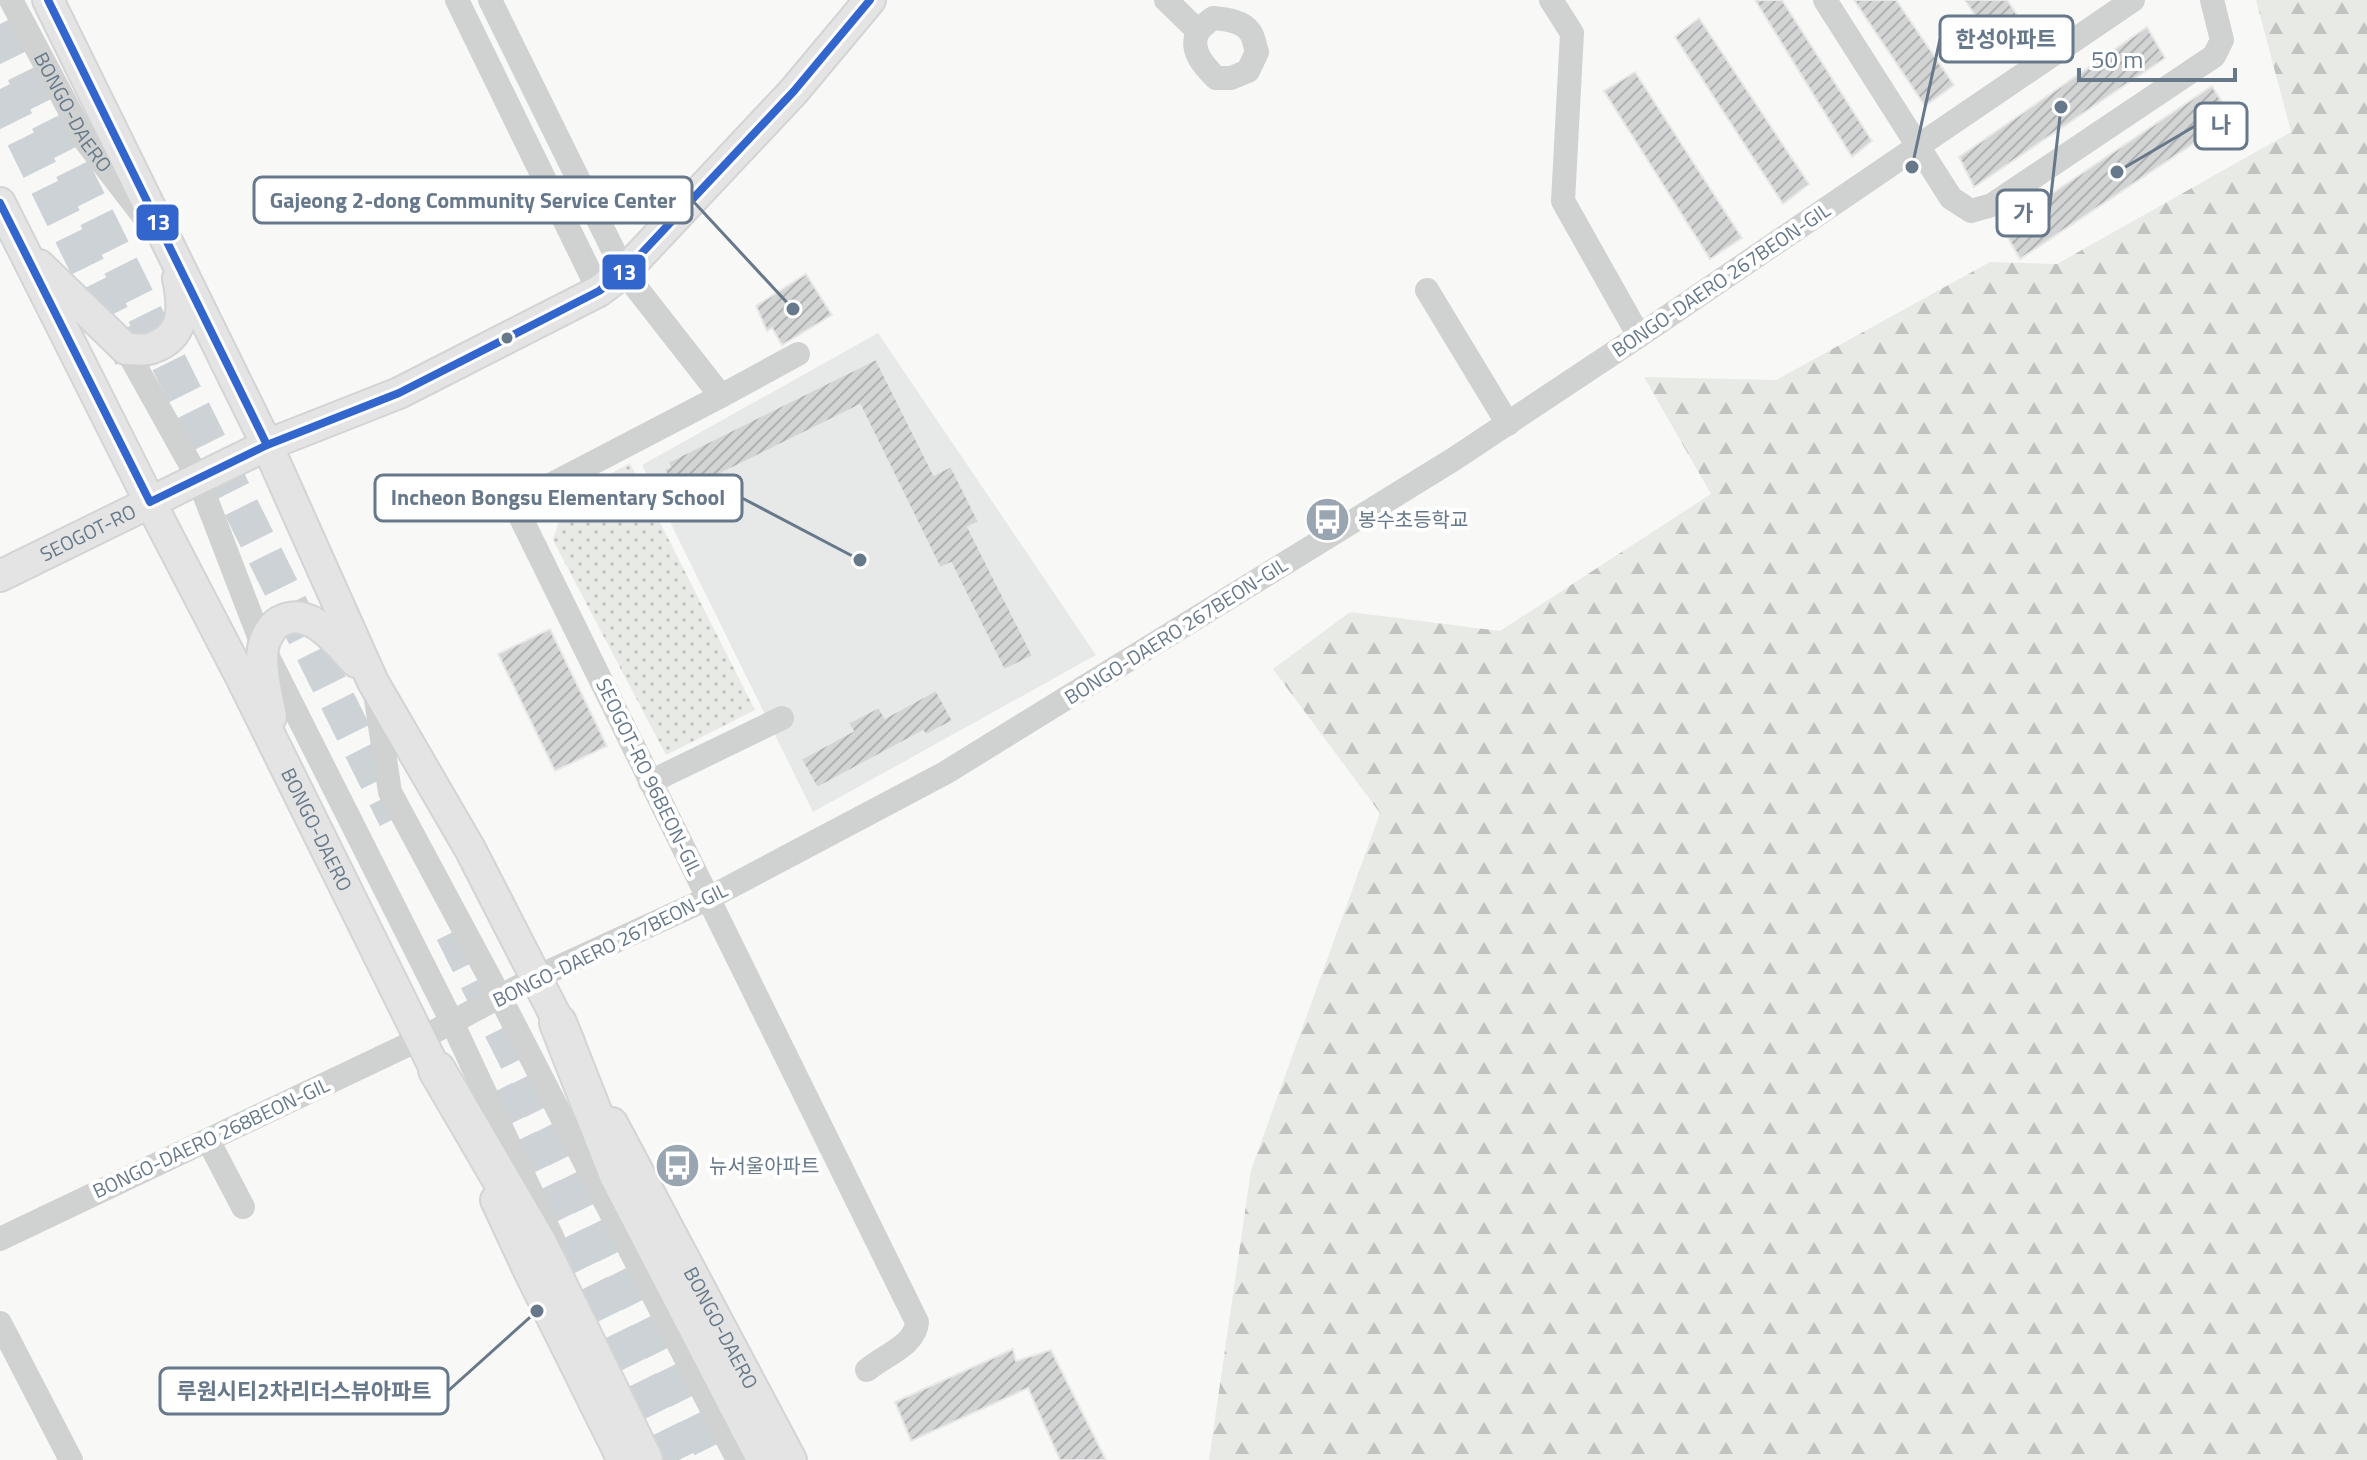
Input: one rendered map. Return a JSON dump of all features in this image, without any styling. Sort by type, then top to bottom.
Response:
[{"type":"highway","points":[[558,1023],[618,1175],[766,1460]]},
{"type":"highway","points":[[429,1054],[538,1243],[644,1460]]},
{"type":"main road","name":"BONGO-DAERO","points":[[48,0],[267,445],[373,682],[470,849],[558,1023],[791,1460]]},
{"type":"main road","name":"SEOGOT-RO","points":[[0,576],[267,445],[399,393],[599,291],[624,272],[794,91],[870,0]]},
{"type":"main road","name":"BONGO-DAERO","points":[[0,203],[429,1054],[530,1273],[623,1460]]},
{"type":"main road","points":[[23,249],[126,349],[151,349],[171,337],[180,325],[183,300],[174,256]]},
{"type":"main road","points":[[279,752],[265,687],[263,647],[273,626],[286,618],[307,619],[328,631],[373,682]]},
{"type":"street","name":"BONGO-DAERO","points":[[11,0],[87,143],[174,256]]},
{"type":"street","points":[[457,0],[599,291]]},
{"type":"street","points":[[490,0],[624,272],[721,396]]},
{"type":"street","points":[[1166,0],[1198,31]]},
{"type":"street","points":[[1551,0],[1572,33],[1563,201],[1639,336]]},
{"type":"street","points":[[1825,0],[1951,198],[1971,211],[1992,205],[2214,56],[2222,40],[2212,0]]},
{"type":"street","name":"BONGO-DAERO 267BEON-GIL","points":[[429,1054],[452,1022],[535,978],[709,898],[945,773],[1428,475],[1639,336],[2133,0]]},
{"type":"street","points":[[1427,290],[1508,424]]},
{"type":"street","points":[[126,349],[198,478],[263,647],[452,1022],[587,1311],[663,1460]]},
{"type":"street","name":"SEOGOT-RO 96BEON-GIL","points":[[798,354],[514,504],[917,1322],[917,1332],[912,1340],[879,1359],[867,1370]]},
{"type":"street","points":[[373,682],[390,792],[500,997],[738,1460]]},
{"type":"street","points":[[650,782],[782,718]]},
{"type":"street","name":"BONGO-DAERO 268BEON-GIL","points":[[0,1239],[208,1140],[429,1054]]},
{"type":"street","points":[[208,1140],[243,1207]]},
{"type":"street","points":[[0,1323],[71,1460]]},
{"type":"shaded area","points":[[878,333],[1096,655],[813,812],[642,465]]},
{"type":"green space","points":[[2256,0],[2367,0],[2367,1460],[1209,1460],[1251,1170],[1380,813],[1273,669],[1350,612],[1500,631],[1711,494],[1644,377],[1776,380],[1990,262],[2057,264],[2291,132]]},
{"type":"green space","points":[[630,463],[755,710],[666,755],[553,540],[566,498]]},
{"type":"building","points":[[1755,0],[1782,0],[1872,141],[1852,157]]},
{"type":"building","points":[[1854,0],[1896,0],[1954,85],[1925,106]]},
{"type":"building","points":[[1965,0],[2007,0],[2026,28],[1998,50]]},
{"type":"building","points":[[1699,18],[1809,184],[1783,204],[1675,37]]},
{"type":"building","points":[[2147,27],[2165,58],[1974,187],[1959,157]]},
{"type":"building","points":[[1635,72],[1742,238],[1710,259],[1604,91]]},
{"type":"building","points":[[2212,86],[2232,118],[2020,259],[2002,227]]},
{"type":"building","points":[[806,274],[832,315],[782,345],[772,328],[767,331],[756,306]]},
{"type":"building","points":[[876,359],[934,475],[951,466],[979,522],[968,527],[1033,656],[1004,670],[951,563],[940,568],[860,405],[684,492],[681,486],[675,490],[664,469],[670,467],[668,462]]},
{"type":"building","points":[[550,629],[607,746],[555,771],[498,654]]},
{"type":"building","points":[[936,690],[953,721],[926,735],[923,731],[817,788],[801,759],[853,731],[848,723],[879,707],[885,718]]},
{"type":"building","points":[[1013,1349],[1016,1361],[1051,1350],[1106,1460],[1060,1460],[1028,1388],[911,1441],[895,1402]]},
{"type":"tunnel","points":[[0,24],[396,818]]},
{"type":"tunnel","points":[[0,89],[132,357]]},
{"type":"tunnel","points":[[453,932],[717,1460]]},
{"type":"tunnel","points":[[496,1091],[679,1460]]},
{"type":"transit line","name":"13","points":[[48,0],[267,445]]},
{"type":"transit line","name":"13","points":[[0,203],[150,502],[267,445],[399,393],[599,291],[624,272],[794,91],[870,0]]},
{"type":"place","name":"가","points":[[2061,107]]},
{"type":"place","name":"한성아파트","points":[[1912,167]]},
{"type":"place","name":"나","points":[[2117,172]]},
{"type":"place","name":"Gajeong 2-dong Community Service Center","points":[[793,309]]},
{"type":"place","name":"봉수초등학교","points":[[1327,520]]},
{"type":"place","name":"Incheon Bongsu Elementary School","points":[[860,560]]},
{"type":"place","name":"뉴서울아파트","points":[[678,1166]]},
{"type":"place","name":"루원시티2차리더스뷰아파트","points":[[537,1311]]}]
